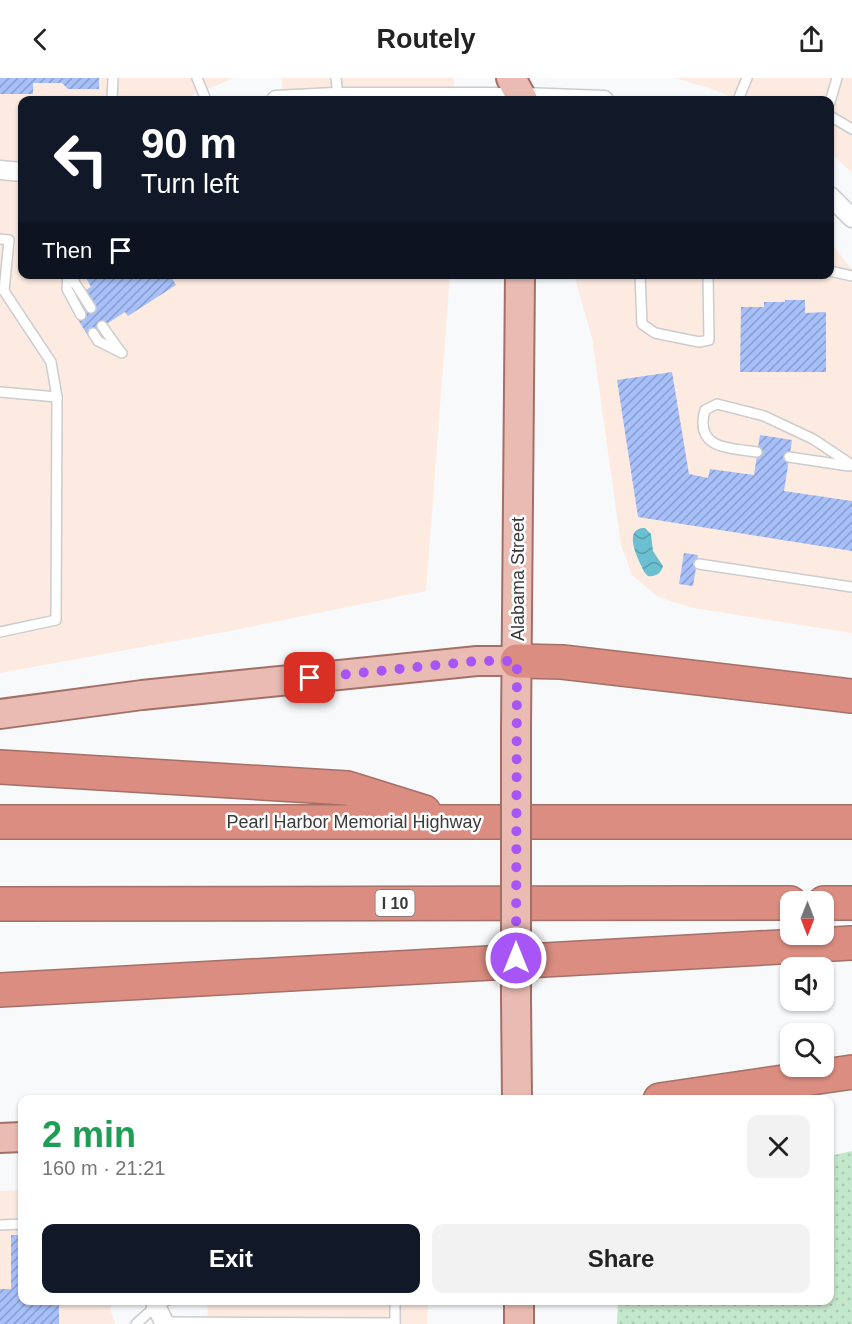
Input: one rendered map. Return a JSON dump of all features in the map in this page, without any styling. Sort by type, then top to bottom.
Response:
[{"type":"highway","points":[[517,661],[562,662],[852,696]]},
{"type":"highway","points":[[0,767],[347,788],[458,822]]},
{"type":"highway","name":"Pearl Harbor Memorial Highway","points":[[0,822],[852,822]]},
{"type":"highway","name":"I 10","points":[[0,904],[780,903]]},
{"type":"highway","points":[[834,903],[852,903]]},
{"type":"highway","points":[[0,990],[852,943]]},
{"type":"highway","points":[[694,1095],[852,1072]]},
{"type":"main road","name":"Alabama Street","points":[[517,1095],[516,728],[520,279]]},
{"type":"main road","points":[[0,714],[142,694],[477,661],[517,661]]},
{"type":"main road","points":[[0,1138],[18,1137]]},
{"type":"main road","points":[[519,1305],[519,1324]]},
{"type":"street","points":[[359,96],[524,88],[577,96]]},
{"type":"street","points":[[0,170],[18,172]]},
{"type":"street","points":[[834,200],[852,218]]},
{"type":"lane","points":[[112,96],[113,78]]},
{"type":"lane","points":[[197,78],[204,96]]},
{"type":"lane","points":[[336,78],[338,96]]},
{"type":"lane","points":[[740,96],[747,78]]},
{"type":"lane","points":[[832,96],[837,78]]},
{"type":"lane","points":[[834,118],[852,129]]},
{"type":"lane","points":[[0,239],[9,240],[4,291],[51,362],[57,397],[56,620],[0,632]]},
{"type":"lane","points":[[834,273],[852,276]]},
{"type":"lane","points":[[68,279],[67,289],[81,315]]},
{"type":"lane","points":[[71,279],[91,308]]},
{"type":"lane","points":[[640,279],[642,324],[655,333],[699,342],[709,340],[708,279]]},
{"type":"lane","points":[[93,333],[98,340],[122,353],[102,326]]},
{"type":"lane","points":[[0,392],[57,397]]},
{"type":"lane","points":[[758,452],[713,444],[704,434],[702,421],[705,410],[717,404],[765,416],[813,439],[852,466]]},
{"type":"lane","points":[[789,457],[852,466]]},
{"type":"lane","points":[[699,564],[852,587]]},
{"type":"lane","points":[[0,1225],[18,1224]]},
{"type":"lane","points":[[136,1324],[162,1311],[242,1323],[395,1324],[395,1305]]},
{"type":"shaded area","points":[[0,78],[234,78],[191,96],[18,96],[18,279],[450,279],[426,591],[230,631],[0,673]]},
{"type":"shaded area","points":[[282,78],[453,78],[455,96],[283,96]]},
{"type":"shaded area","points":[[675,78],[852,78],[852,173],[834,156],[834,96],[729,96]]},
{"type":"shaded area","points":[[834,246],[852,270],[852,633],[693,608],[658,597],[632,575],[621,545],[592,338],[575,279],[834,279]]},
{"type":"shaded area","points":[[18,1190],[18,1305],[112,1305],[110,1309],[115,1324],[0,1324],[0,1191]]},
{"type":"shaded area","points":[[207,1305],[428,1305],[427,1324],[208,1324]]},
{"type":"green space","points":[[852,1151],[852,1324],[617,1324],[618,1305],[834,1305],[834,1155]]},
{"type":"water","points":[[645,528],[651,534],[653,551],[663,566],[659,573],[653,576],[645,573],[634,546],[634,533],[638,529]]},
{"type":"building","points":[[0,78],[99,78],[99,89],[68,89],[62,83],[33,83],[33,94],[0,94]]},
{"type":"building","points":[[87,279],[172,279],[176,285],[128,316],[125,312],[88,336],[77,318],[96,306],[86,290],[91,287]]},
{"type":"building","points":[[785,300],[805,300],[805,313],[826,312],[826,372],[740,372],[741,307],[764,307],[764,302],[785,302]]},
{"type":"building","points":[[672,372],[689,474],[708,478],[710,469],[754,475],[760,435],[792,440],[784,491],[852,501],[852,551],[638,517],[617,380]]},
{"type":"building","points":[[684,553],[698,555],[693,586],[679,584]]},
{"type":"building","points":[[11,1235],[18,1235],[18,1305],[59,1305],[59,1324],[0,1324],[0,1289],[11,1289]]},
{"type":"route","points":[[310,678],[477,661],[517,661],[516,958]]}]
